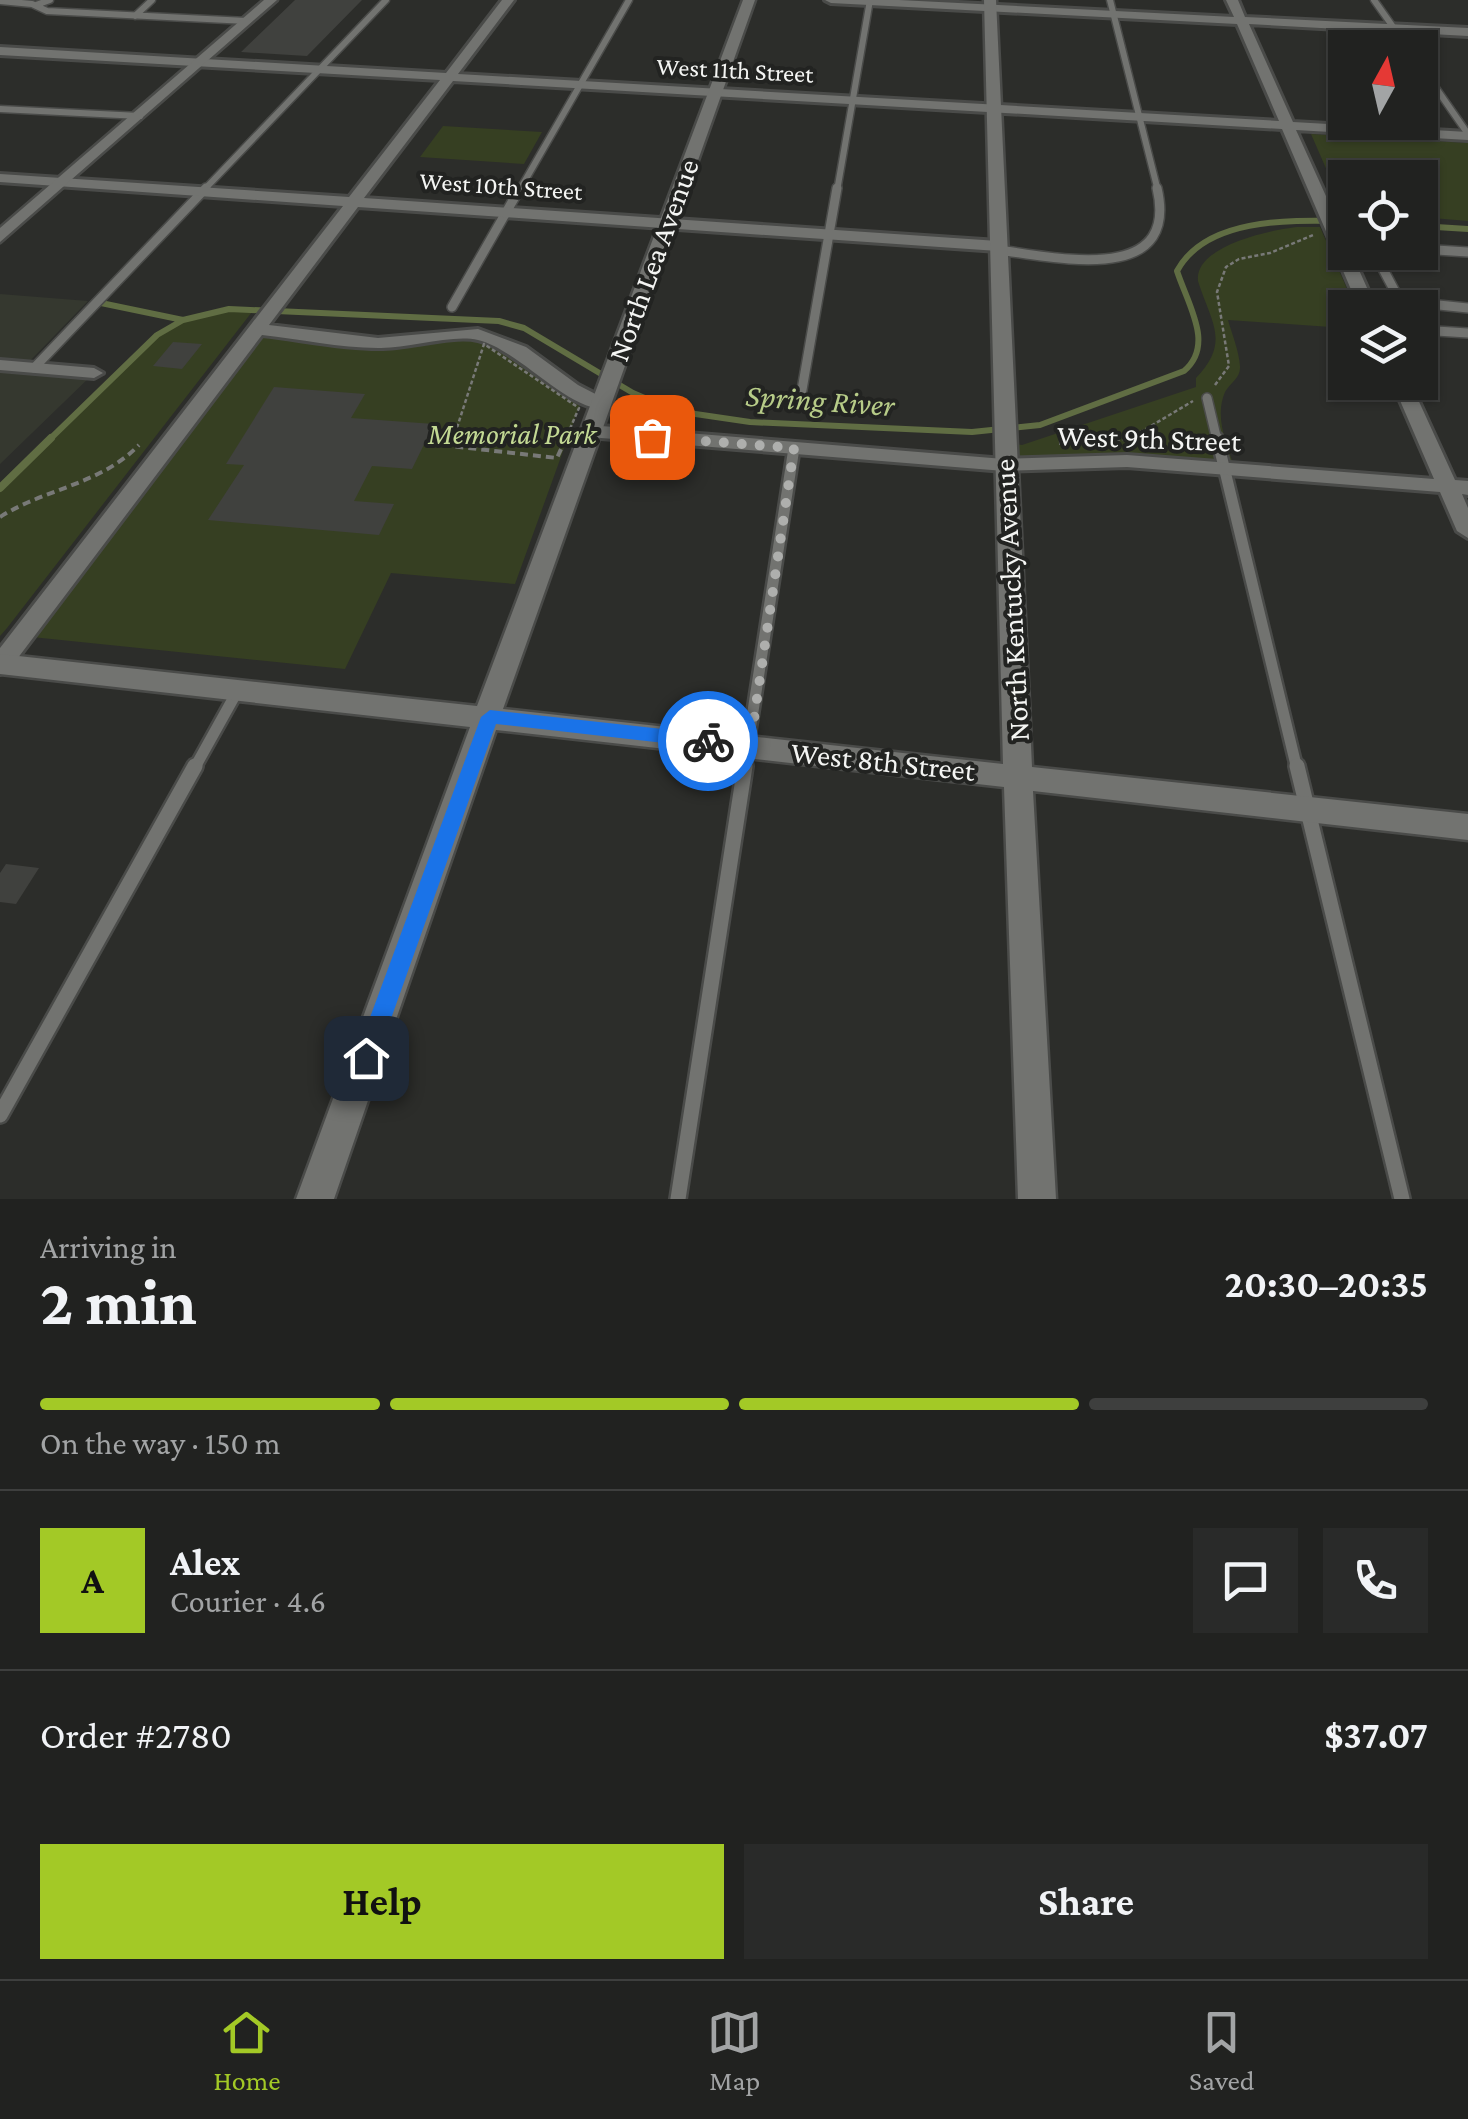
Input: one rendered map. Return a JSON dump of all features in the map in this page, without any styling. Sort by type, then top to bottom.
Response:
[{"type":"street","points":[[0,237],[271,0]]},
{"type":"street","points":[[0,665],[508,0]]},
{"type":"street","name":"North Lea Avenue","points":[[314,1199],[490,717],[589,431],[749,0]]},
{"type":"street","points":[[832,0],[991,4],[1468,32]]},
{"type":"street","points":[[1232,0],[1328,219]]},
{"type":"street","name":"North Kentucky Avenue","points":[[991,4],[1004,454],[1038,1199]]},
{"type":"street","name":"West 11th Street","points":[[0,50],[1468,135]]},
{"type":"street","name":"West 10th Street","points":[[0,178],[998,248]]},
{"type":"street","points":[[259,322],[378,343],[478,334],[520,351],[571,388],[602,399]]},
{"type":"street","points":[[0,365],[94,373]]},
{"type":"street","points":[[1412,400],[1458,488],[1468,530]]},
{"type":"street","name":"West 9th Street","points":[[589,431],[794,448],[1110,460],[1458,488]]},
{"type":"street","name":"West 8th Street","points":[[0,665],[1468,827]]},
{"type":"lane","points":[[0,1],[36,5],[50,0]]},
{"type":"lane","points":[[135,16],[152,0]]},
{"type":"lane","points":[[34,368],[386,0]]},
{"type":"lane","points":[[452,307],[628,0]]},
{"type":"lane","points":[[998,248],[1113,258],[1138,254],[1149,246],[1160,228],[1162,212],[1110,0]]},
{"type":"lane","points":[[1374,0],[1394,28]]},
{"type":"lane","points":[[799,407],[869,1]]},
{"type":"lane","points":[[36,5],[46,12],[247,21]]},
{"type":"lane","points":[[1438,91],[1468,135]]},
{"type":"lane","points":[[0,109],[140,116]]},
{"type":"lane","points":[[1438,250],[1468,252]]},
{"type":"lane","points":[[1383,270],[1400,302],[1468,308]]},
{"type":"lane","points":[[1438,331],[1468,333]]},
{"type":"lane","points":[[1207,398],[1402,1199]]},
{"type":"lane","points":[[678,1199],[794,448]]},
{"type":"lane","points":[[0,1116],[238,690]]},
{"type":"path","points":[[1063,442],[1129,439],[1178,408],[1207,398],[1229,366],[1216,298],[1225,269],[1237,260],[1277,251],[1328,225]]},
{"type":"path","points":[[484,344],[579,408],[557,458],[451,446],[484,344]]},
{"type":"path","points":[[0,517],[42,495],[107,475],[120,467],[148,434]]},
{"type":"shaded area","points":[[0,294],[88,301],[25,366],[94,373],[0,464]]},
{"type":"green space","points":[[443,126],[542,132],[524,164],[420,157]]},
{"type":"green space","points":[[1311,134],[1328,135],[1328,140],[1468,143],[1468,221],[1438,218],[1438,160],[1328,160],[1328,173]]},
{"type":"green space","points":[[1320,227],[1328,245],[1328,270],[1339,270],[1348,290],[1328,290],[1328,327],[1228,320],[1240,370],[1225,392],[1221,421],[1235,469],[1127,461],[1004,465],[1003,442],[1022,445],[1196,387],[1196,378],[1207,365],[1215,342],[1212,320],[1198,281],[1200,269],[1220,249],[1270,232]]},
{"type":"green space","points":[[255,308],[0,636],[0,488],[164,330],[207,312]]},
{"type":"green space","name":"Memorial Park","points":[[254,329],[352,341],[478,334],[583,396],[515,584],[391,573],[345,669],[22,636]]},
{"type":"building","points":[[295,0],[362,0],[307,56],[241,52]]},
{"type":"building","points":[[173,342],[202,344],[182,369],[153,366]]},
{"type":"building","points":[[274,387],[365,394],[351,418],[434,424],[412,469],[372,466],[354,501],[394,504],[379,535],[208,520],[244,465],[226,464]]},
{"type":"building","points":[[6,864],[39,868],[16,904],[0,902],[0,873]]},
{"type":"waterway","name":"Spring River","points":[[183,320],[229,309],[499,321],[524,328],[633,393],[675,411],[750,422],[972,432],[1040,425],[1184,371],[1198,349],[1196,324],[1177,271],[1190,253],[1208,240],[1252,225],[1328,221]]},
{"type":"waterway","name":"Spring River","points":[[1438,227],[1468,229]]},
{"type":"waterway","points":[[101,303],[183,320]]},
{"type":"waterway","name":"Spring River","points":[[49,440],[157,335],[183,320]]},
{"type":"waterway","name":"Spring River","points":[[0,488],[51,438]]},
{"type":"way so far","points":[[652,437],[794,448],[750,746],[708,741]]},
{"type":"route","points":[[366,1058],[490,717],[708,741]]}]
